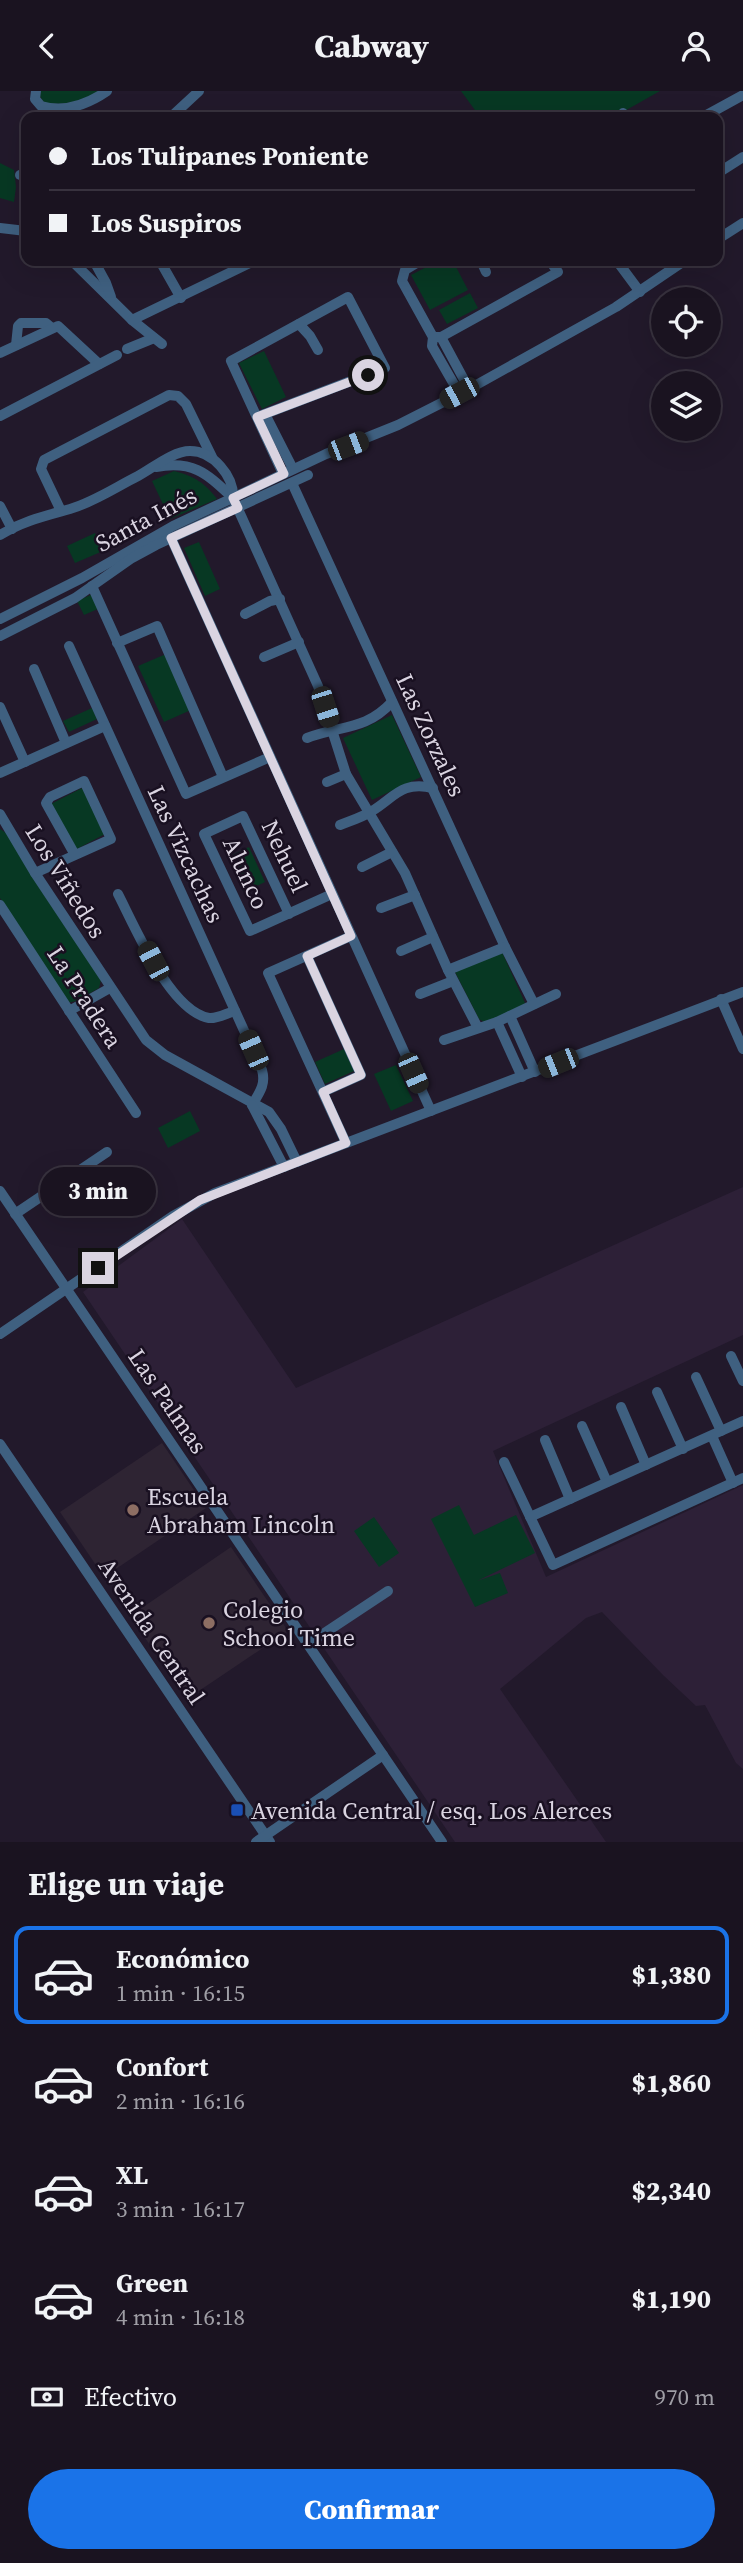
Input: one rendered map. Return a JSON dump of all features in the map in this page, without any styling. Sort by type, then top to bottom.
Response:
[{"type":"street","points":[[36,91],[35,99],[41,107],[60,112]]},
{"type":"street","points":[[66,112],[107,91]]},
{"type":"street","points":[[176,112],[199,91]]},
{"type":"street","points":[[712,112],[743,95]]},
{"type":"street","points":[[723,170],[743,157]]},
{"type":"street","points":[[723,236],[743,223]]},
{"type":"street","points":[[0,228],[21,230]]},
{"type":"street","points":[[0,416],[122,352],[158,341],[132,320],[77,266]]},
{"type":"street","points":[[97,266],[111,300]]},
{"type":"street","points":[[163,266],[181,298]]},
{"type":"street","points":[[228,266],[231,273]]},
{"type":"street","points":[[132,320],[244,266]]},
{"type":"street","points":[[411,266],[405,269],[402,281],[437,337],[464,391]]},
{"type":"street","points":[[483,266],[486,272]]},
{"type":"street","points":[[437,337],[558,272],[554,266]]},
{"type":"street","points":[[621,266],[640,292]]},
{"type":"street","name":"Santa Inés","points":[[0,636],[75,598],[132,558],[288,472],[398,425],[464,391],[640,292],[677,266]]},
{"type":"street","points":[[261,415],[385,368],[348,297],[231,361],[288,472]]},
{"type":"street","points":[[16,345],[20,323],[46,323],[52,328]]},
{"type":"street","points":[[299,324],[318,350]]},
{"type":"street","points":[[2,351],[60,326],[99,364]]},
{"type":"street","points":[[61,511],[41,469],[44,460],[169,395],[178,396],[186,404],[213,458],[233,488],[235,503]]},
{"type":"street","points":[[0,535],[30,520],[95,498],[182,452],[201,453],[213,458]]},
{"type":"street","points":[[156,467],[174,464],[201,471],[215,480],[235,503],[318,686],[346,774],[415,895],[450,975],[478,1028]]},
{"type":"street","name":"Santa Inés","points":[[0,619],[82,578],[173,526],[308,475]]},
{"type":"street","name":"Las Zorzales","points":[[292,483],[505,947],[534,1004]]},
{"type":"street","points":[[0,506],[12,529]]},
{"type":"street","points":[[171,538],[430,1111]]},
{"type":"street","points":[[92,586],[186,794],[270,757]]},
{"type":"street","points":[[245,614],[270,601],[280,599]]},
{"type":"street","points":[[117,643],[157,626],[223,777]]},
{"type":"street","points":[[264,657],[299,642]]},
{"type":"street","name":"Las Vizcachas","points":[[69,646],[264,1079],[262,1089],[252,1105]]},
{"type":"street","points":[[33,669],[65,743]]},
{"type":"street","points":[[307,738],[332,729],[356,727],[368,722],[392,702]]},
{"type":"street","points":[[0,707],[25,762]]},
{"type":"street","points":[[0,773],[105,726]]},
{"type":"street","points":[[327,782],[346,774]]},
{"type":"street","points":[[35,873],[111,839],[84,781],[50,797],[46,803],[75,855]]},
{"type":"street","points":[[340,825],[370,813],[396,792],[412,787],[433,788]]},
{"type":"street","name":"Nehuel","points":[[204,834],[243,816],[289,913]]},
{"type":"street","name":"Los Viñedos","points":[[1,817],[137,1027],[158,1050],[252,1105],[269,1112],[297,1162]]},
{"type":"street","name":"Alunco","points":[[204,834],[250,931],[289,913]]},
{"type":"street","points":[[362,867],[392,852]]},
{"type":"street","points":[[118,894],[170,991],[208,1018],[235,1011]]},
{"type":"street","points":[[289,913],[332,894]]},
{"type":"street","points":[[381,908],[415,895]]},
{"type":"street","name":"La Pradera","points":[[0,905],[136,1113]]},
{"type":"street","points":[[346,1143],[268,973],[351,936]]},
{"type":"street","points":[[401,951],[433,937]]},
{"type":"street","points":[[421,993],[505,947]]},
{"type":"street","points":[[307,956],[361,1075],[323,1092]]},
{"type":"street","points":[[69,1011],[110,988]]},
{"type":"street","points":[[0,1334],[186,1207],[215,1193],[743,992]]},
{"type":"street","points":[[444,1040],[497,1022],[556,994]]},
{"type":"street","points":[[721,999],[743,1049]]},
{"type":"street","points":[[510,1016],[535,1072]]},
{"type":"street","points":[[497,1022],[522,1077]]},
{"type":"street","points":[[252,1105],[284,1167]]},
{"type":"street","points":[[15,1214],[107,1152]]},
{"type":"street","name":"Las Palmas","points":[[0,1191],[442,1842]]},
{"type":"street","points":[[731,1356],[743,1381]]},
{"type":"street","points":[[504,1462],[553,1565],[738,1480],[696,1377]]},
{"type":"street","points":[[657,1392],[682,1449]]},
{"type":"street","points":[[621,1407],[646,1465]]},
{"type":"street","points":[[530,1517],[743,1421]]},
{"type":"street","points":[[582,1426],[607,1482]]},
{"type":"street","points":[[545,1440],[570,1499]]},
{"type":"street","name":"Avenida Central","points":[[0,1444],[264,1840]]},
{"type":"street","points":[[308,1644],[388,1591]]},
{"type":"street","points":[[264,1840],[383,1755]]},
{"type":"shaded area","points":[[743,1187],[743,1335],[493,1451],[546,1577],[743,1485],[743,1769],[736,1763],[705,1705],[696,1706],[602,1612],[586,1618],[500,1689],[606,1842],[455,1842],[83,1292],[182,1219],[296,1388]]},
{"type":"shaded area","name":"Escuela Abraham Lincoln","points":[[162,1443],[206,1508],[104,1577],[60,1512]]},
{"type":"shaded area","name":"Colegio School Time","points":[[231,1547],[288,1631],[187,1699],[130,1616]]},
{"type":"green space","points":[[41,91],[99,91],[86,98],[58,104],[44,103],[40,96]]},
{"type":"green space","points":[[461,91],[660,91],[623,112],[476,112]]},
{"type":"green space","points":[[0,163],[14,170],[14,202],[0,198]]},
{"type":"green space","points":[[428,266],[456,266],[468,290],[430,310],[411,275]]},
{"type":"green space","points":[[470,293],[478,308],[447,324],[439,310]]},
{"type":"green space","points":[[264,351],[286,397],[262,409],[239,363]]},
{"type":"green space","points":[[174,471],[198,481],[217,499],[170,519],[152,481]]},
{"type":"green space","points":[[95,533],[103,551],[75,563],[67,546]]},
{"type":"green space","points":[[199,542],[220,589],[205,596],[184,548]]},
{"type":"green space","points":[[93,594],[100,608],[84,615],[77,601]]},
{"type":"green space","points":[[166,654],[191,710],[164,722],[138,666]]},
{"type":"green space","points":[[92,708],[97,719],[69,732],[63,721]]},
{"type":"green space","points":[[392,715],[421,777],[372,800],[343,738]]},
{"type":"green space","points":[[82,788],[105,834],[75,850],[51,804]]},
{"type":"green space","points":[[0,829],[6,833],[101,980],[99,988],[76,1001],[67,1003],[0,898]]},
{"type":"green space","points":[[249,847],[265,882],[244,892],[228,857]]},
{"type":"green space","points":[[502,952],[525,1003],[521,1008],[484,1022],[479,1019],[455,972]]},
{"type":"green space","points":[[344,1049],[354,1071],[325,1084],[315,1062]]},
{"type":"green space","points":[[396,1065],[413,1101],[391,1111],[374,1074]]},
{"type":"green space","points":[[190,1111],[200,1131],[168,1148],[158,1128]]},
{"type":"green space","points":[[459,1505],[474,1535],[516,1515],[535,1553],[477,1581],[500,1573],[508,1593],[475,1607],[431,1519]]},
{"type":"green space","points":[[374,1517],[399,1553],[379,1567],[354,1531]]},
{"type":"place","name":"Escuela Abraham Lincoln","points":[[133,1510]]},
{"type":"place","name":"Colegio School Time","points":[[209,1623]]},
{"type":"place","name":"Avenida Central / esq. Los Alerces","points":[[237,1810]]},
{"type":"route","points":[[98,1268],[186,1207],[230,1187],[346,1143],[323,1092],[361,1075],[307,956],[351,936],[171,538],[238,508],[233,498],[284,474],[257,417],[368,375]]}]
